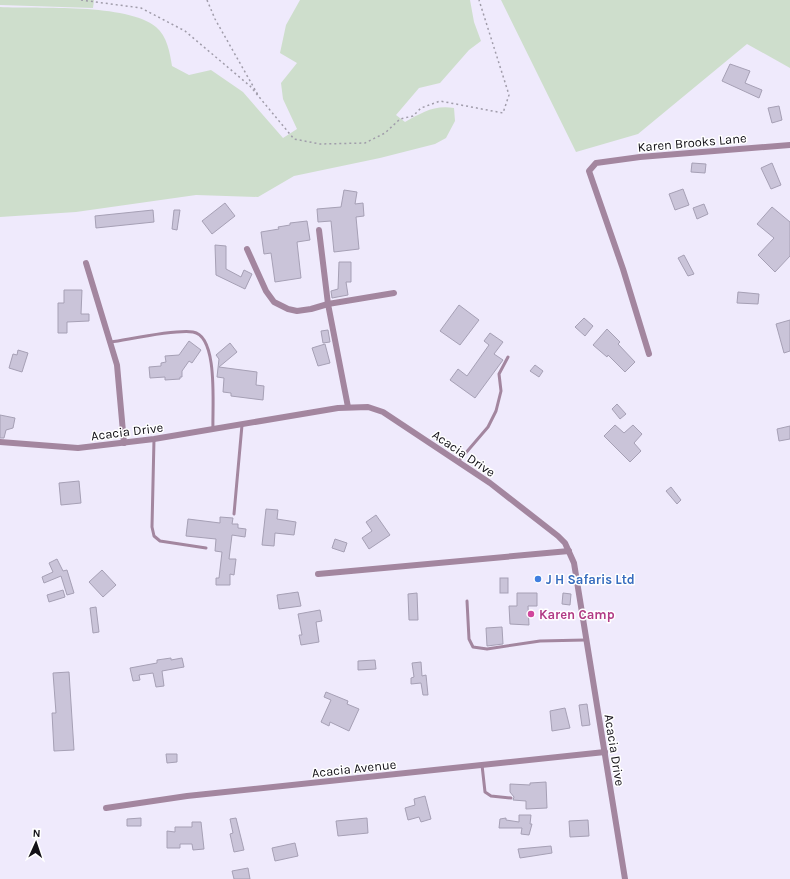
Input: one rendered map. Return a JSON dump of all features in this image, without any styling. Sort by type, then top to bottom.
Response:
[{"type":"street","name":"Karen Brooks Lane","points":[[649,354],[623,269],[589,171],[596,163],[640,157],[790,145]]},
{"type":"street","points":[[319,230],[328,304],[348,407]]},
{"type":"street","points":[[246,249],[266,291],[274,302],[288,309],[297,311],[312,309],[328,304],[394,293]]},
{"type":"street","points":[[86,263],[117,365],[124,442]]},
{"type":"street","name":"Acacia Drive","points":[[0,442],[78,448],[154,439],[348,407],[368,407],[383,412],[490,483],[558,536],[569,551],[574,563],[581,598],[585,640],[605,752],[625,879]]},
{"type":"street","points":[[318,574],[569,551]]},
{"type":"street","name":"Acacia Avenue","points":[[106,808],[188,796],[605,752]]},
{"type":"lane","points":[[111,342],[179,332],[194,332],[204,337],[209,349],[212,367],[213,430]]},
{"type":"lane","points":[[458,462],[488,427],[496,411],[501,390],[499,374],[508,357]]},
{"type":"lane","points":[[234,514],[242,425]]},
{"type":"lane","points":[[154,439],[152,527],[154,536],[160,541],[206,548]]},
{"type":"lane","points":[[467,601],[469,639],[473,647],[487,649],[540,641],[585,640]]},
{"type":"lane","points":[[482,765],[485,792],[491,796],[511,798]]},
{"type":"path","points":[[81,0],[141,8],[185,30],[250,86],[294,139],[320,144],[365,143],[385,132],[400,119],[413,116],[421,108],[440,101],[503,113],[509,95],[479,0]]},
{"type":"path","points":[[207,0],[235,56],[261,100]]},
{"type":"green space","points":[[0,0],[94,0],[93,8],[0,5]]},
{"type":"green space","points":[[300,0],[470,0],[474,22],[481,41],[469,50],[440,83],[419,88],[396,115],[405,122],[422,113],[434,109],[447,107],[454,108],[455,121],[446,138],[435,144],[380,158],[294,176],[258,197],[196,195],[76,212],[0,217],[0,7],[82,9],[125,14],[143,19],[156,27],[163,35],[169,50],[172,66],[189,75],[211,70],[243,92],[283,138],[297,129],[283,99],[281,83],[297,63],[280,53],[286,25]]},
{"type":"green space","points":[[501,0],[790,0],[790,68],[747,44],[638,134],[576,152]]},
{"type":"building","points":[[730,64],[750,71],[745,83],[762,90],[759,98],[722,81]]},
{"type":"building","points":[[779,106],[782,120],[772,123],[768,108]]},
{"type":"building","points":[[692,163],[706,164],[705,173],[691,172]]},
{"type":"building","points":[[772,163],[781,185],[771,189],[761,168]]},
{"type":"building","points":[[683,189],[689,205],[675,210],[669,194]]},
{"type":"building","points":[[344,190],[357,192],[355,204],[363,203],[364,216],[356,217],[359,249],[334,252],[331,221],[318,222],[317,209],[341,207]]},
{"type":"building","points":[[225,203],[235,216],[212,234],[202,221]]},
{"type":"building","points":[[704,204],[708,214],[697,219],[693,208]]},
{"type":"building","points":[[772,207],[790,222],[790,256],[775,272],[758,255],[774,238],[757,224]]},
{"type":"building","points":[[153,210],[154,222],[96,228],[95,216]]},
{"type":"building","points":[[174,210],[180,210],[177,230],[172,229]]},
{"type":"building","points":[[307,221],[310,240],[297,242],[301,278],[275,282],[271,253],[264,254],[261,232],[279,229],[278,227],[290,225],[290,223]]},
{"type":"building","points":[[215,245],[226,246],[226,269],[241,277],[244,270],[252,274],[245,289],[216,275]]},
{"type":"building","points":[[684,255],[694,274],[688,276],[678,258]]},
{"type":"building","points":[[339,262],[351,262],[351,282],[346,282],[348,295],[332,298],[331,291],[338,289]]},
{"type":"building","points":[[64,290],[82,290],[81,314],[89,314],[89,321],[67,322],[67,333],[58,333],[58,303],[64,303]]},
{"type":"building","points":[[738,292],[759,294],[758,304],[737,303]]},
{"type":"building","points":[[459,305],[479,320],[460,345],[440,331]]},
{"type":"building","points":[[584,318],[593,326],[585,336],[575,327]]},
{"type":"building","points":[[790,320],[790,351],[784,353],[776,324]]},
{"type":"building","points":[[607,329],[620,342],[618,344],[635,362],[625,372],[608,355],[607,357],[593,345]]},
{"type":"building","points":[[328,330],[330,342],[323,343],[321,331]]},
{"type":"building","points":[[490,333],[503,342],[494,354],[503,360],[475,398],[450,380],[458,369],[467,376],[489,345],[484,341]]},
{"type":"building","points":[[189,341],[201,350],[192,363],[189,361],[182,371],[182,377],[180,377],[180,379],[165,380],[165,377],[150,378],[149,367],[161,366],[161,363],[166,362],[165,356],[179,355]]},
{"type":"building","points":[[230,343],[237,352],[219,367],[257,372],[256,385],[264,386],[263,400],[231,396],[231,393],[223,392],[224,378],[217,377],[219,359],[216,355]]},
{"type":"building","points":[[325,344],[330,363],[318,366],[312,348]]},
{"type":"building","points":[[18,350],[28,353],[22,372],[9,368],[13,354],[17,355]]},
{"type":"building","points":[[535,365],[543,371],[539,377],[530,371]]},
{"type":"building","points":[[617,404],[626,414],[620,419],[612,409]]},
{"type":"building","points":[[0,415],[15,418],[13,428],[6,430],[4,438],[0,438]]},
{"type":"building","points":[[615,425],[624,433],[633,425],[642,434],[634,443],[641,451],[630,462],[604,436]]},
{"type":"building","points":[[790,426],[790,439],[779,441],[777,429]]},
{"type":"building","points":[[79,481],[81,503],[61,505],[59,483]]},
{"type":"building","points":[[671,487],[681,500],[677,504],[666,491]]},
{"type":"building","points":[[266,509],[278,510],[277,519],[296,522],[294,535],[275,533],[274,546],[262,545]]},
{"type":"building","points":[[376,515],[390,535],[369,549],[362,538],[372,531],[366,522]]},
{"type":"building","points":[[220,517],[233,518],[232,524],[238,524],[238,528],[246,529],[245,537],[232,535],[229,559],[236,559],[234,575],[230,574],[230,585],[216,585],[216,578],[219,578],[222,552],[215,551],[216,539],[186,536],[188,519],[220,523]]},
{"type":"building","points":[[335,539],[347,543],[344,552],[332,548]]},
{"type":"building","points":[[57,559],[63,571],[67,570],[74,593],[67,595],[61,576],[44,583],[42,577],[53,572],[49,563]]},
{"type":"building","points":[[102,570],[116,585],[103,597],[89,582]]},
{"type":"building","points":[[500,578],[508,578],[508,593],[500,593]]},
{"type":"building","points":[[63,590],[65,597],[49,602],[47,595]]},
{"type":"building","points":[[298,592],[301,606],[279,609],[277,595]]},
{"type":"building","points":[[417,593],[418,620],[409,620],[408,594]]},
{"type":"building","points":[[517,593],[537,593],[537,606],[528,606],[529,625],[510,624],[509,606],[517,606]]},
{"type":"building","points":[[563,593],[571,594],[570,605],[562,604]]},
{"type":"building","points":[[96,607],[99,632],[93,633],[90,608]]},
{"type":"building","points":[[320,610],[322,621],[316,622],[319,642],[301,645],[299,635],[302,635],[298,614]]},
{"type":"building","points":[[502,627],[503,644],[487,646],[486,628]]},
{"type":"building","points":[[171,658],[171,660],[182,658],[184,667],[162,671],[164,686],[156,687],[153,673],[139,675],[140,680],[133,681],[130,668],[157,663],[157,660]]},
{"type":"building","points":[[375,660],[376,669],[358,670],[358,661]]},
{"type":"building","points":[[421,662],[422,676],[426,675],[428,695],[423,695],[421,683],[411,684],[411,678],[414,677],[412,663]]},
{"type":"building","points":[[69,672],[74,750],[54,751],[52,713],[56,713],[53,673]]},
{"type":"building","points":[[326,692],[348,701],[347,704],[359,709],[349,731],[330,722],[329,726],[321,722],[331,700],[324,697]]},
{"type":"building","points":[[587,704],[590,725],[582,726],[579,705]]},
{"type":"building","points":[[565,708],[570,728],[552,731],[550,711]]},
{"type":"building","points":[[166,754],[177,754],[177,762],[167,763]]},
{"type":"building","points":[[546,782],[547,808],[526,809],[526,801],[513,800],[514,797],[510,792],[510,784],[530,785],[530,783]]},
{"type":"building","points":[[425,796],[431,819],[421,822],[419,817],[408,820],[405,808],[415,805],[414,799]]},
{"type":"building","points":[[519,815],[531,815],[530,824],[532,824],[529,835],[521,834],[522,828],[499,828],[500,819],[506,818],[506,820],[519,822]]},
{"type":"building","points":[[141,818],[141,826],[127,826],[127,819]]},
{"type":"building","points":[[236,818],[244,850],[234,852],[230,834],[233,833],[230,819]]},
{"type":"building","points":[[367,818],[368,833],[338,836],[336,821]]},
{"type":"building","points":[[588,820],[589,836],[570,837],[569,821]]},
{"type":"building","points":[[192,822],[201,822],[204,849],[193,850],[192,844],[180,844],[180,848],[167,848],[167,831],[175,832],[175,827],[192,827]]},
{"type":"building","points":[[295,843],[298,856],[275,861],[272,848]]},
{"type":"building","points":[[551,846],[552,853],[520,858],[518,849]]},
{"type":"building","points":[[248,868],[250,879],[234,879],[232,871]]},
{"type":"place","name":"J H Safaris Ltd","points":[[538,579]]},
{"type":"place","name":"Karen Camp","points":[[531,614]]}]
